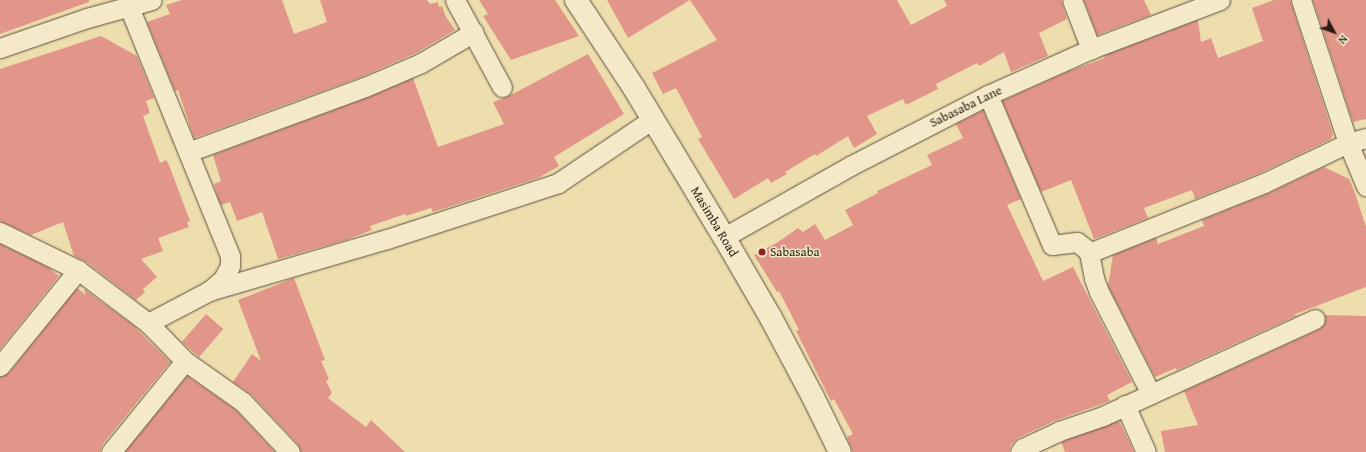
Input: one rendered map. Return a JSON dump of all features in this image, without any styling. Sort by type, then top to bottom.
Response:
[{"type":"street","points":[[0,48],[87,18],[152,0]]},
{"type":"street","points":[[455,0],[474,32],[502,87]]},
{"type":"street","name":"Masimba Road","points":[[576,0],[653,119],[724,237],[774,325],[840,452]]},
{"type":"street","points":[[1072,0],[1091,49]]},
{"type":"street","name":"Sabasaba Lane","points":[[724,237],[850,166],[988,95],[1091,49],[1220,0]]},
{"type":"street","points":[[1302,0],[1348,143],[1366,186]]},
{"type":"street","points":[[129,7],[230,256],[230,266],[223,279],[210,291]]},
{"type":"street","points":[[188,152],[365,87],[421,63],[474,32]]},
{"type":"street","points":[[988,95],[1052,245],[1077,242],[1089,253],[1094,278],[1099,292],[1151,394]]},
{"type":"street","points":[[148,323],[210,291],[387,239],[558,183],[653,119]]},
{"type":"street","points":[[1089,253],[1264,183],[1348,143],[1366,138]]},
{"type":"street","points":[[0,232],[78,270],[148,323],[184,361],[243,402],[288,452]]},
{"type":"street","points":[[0,366],[78,270]]},
{"type":"street","points":[[1020,452],[1023,448],[1060,431],[1103,416],[1315,319]]},
{"type":"street","points":[[111,452],[184,361]]},
{"type":"street","points":[[1125,405],[1146,452]]},
{"type":"building","points":[[0,0],[89,0],[89,2],[0,34]]},
{"type":"building","points":[[182,0],[282,0],[294,34],[327,22],[320,0],[427,0],[430,4],[438,2],[439,7],[442,6],[446,17],[455,30],[416,53],[361,77],[194,138],[178,90],[175,91],[147,22],[170,14],[166,5]]},
{"type":"building","points":[[479,0],[555,0],[579,36],[511,60],[483,16],[488,14]]},
{"type":"building","points":[[607,0],[690,0],[628,38]]},
{"type":"building","points":[[690,0],[897,0],[911,25],[947,6],[944,0],[1061,0],[1067,19],[1039,33],[1048,56],[1011,72],[1004,52],[979,66],[977,63],[936,84],[938,89],[906,105],[903,99],[867,116],[877,134],[854,148],[848,136],[816,156],[815,154],[785,172],[787,174],[771,183],[768,178],[734,199],[698,139],[702,137],[676,88],[663,94],[652,73],[717,40]]},
{"type":"building","points":[[1084,0],[1144,0],[1151,15],[1097,35]]},
{"type":"building","points":[[1274,0],[1290,0],[1333,134],[1331,139],[1260,173],[1195,199],[1192,190],[1144,208],[1148,218],[1094,239],[1071,180],[1041,192],[1002,101],[1069,71],[1105,58],[1103,56],[1198,20],[1201,42],[1211,38],[1218,58],[1263,41],[1252,8]]},
{"type":"building","points":[[1313,0],[1366,0],[1366,119],[1353,122]]},
{"type":"building","points":[[101,36],[137,56],[154,98],[146,101],[150,113],[143,116],[160,163],[166,160],[169,165],[190,221],[187,222],[189,227],[158,238],[163,251],[141,259],[157,277],[143,289],[145,292],[136,300],[85,261],[74,256],[63,222],[31,235],[0,221],[0,69]]},
{"type":"building","points":[[588,54],[624,114],[554,157],[559,166],[538,178],[433,212],[431,208],[406,216],[405,214],[370,226],[372,230],[346,240],[278,259],[262,212],[237,221],[230,202],[221,205],[218,198],[214,184],[221,181],[213,155],[369,97],[413,78],[438,147],[504,124],[493,102],[507,97]]},
{"type":"building","points":[[983,110],[1021,199],[1007,205],[1043,281],[1073,267],[1132,382],[1107,395],[1110,401],[1054,421],[1018,438],[1011,445],[1009,452],[853,452],[847,437],[853,434],[834,399],[831,401],[796,331],[799,330],[779,291],[777,292],[754,255],[778,242],[798,228],[803,232],[815,224],[825,240],[853,225],[845,210],[878,193],[877,191],[932,165],[927,155],[963,138],[956,124]]},
{"type":"building","points":[[1324,167],[1349,179],[1355,193],[1366,227],[1366,287],[1293,315],[1298,315],[1177,370],[1176,368],[1155,377],[1108,286],[1113,255],[1156,238],[1158,244],[1204,226],[1202,220],[1269,193]]},
{"type":"building","points":[[0,244],[46,266],[59,276],[0,349]]},
{"type":"building","points":[[294,278],[325,360],[321,361],[329,379],[326,381],[332,393],[328,398],[366,427],[371,420],[405,452],[301,452],[298,444],[251,394],[233,382],[252,354],[261,361],[238,300]]},
{"type":"building","points":[[77,288],[86,295],[84,289],[134,326],[170,362],[102,445],[100,452],[0,452],[0,377],[9,373]]},
{"type":"building","points":[[206,314],[223,329],[199,357],[182,342]]},
{"type":"building","points":[[1325,315],[1366,316],[1366,452],[1165,452],[1161,431],[1198,425],[1184,391],[1320,329],[1324,325]]},
{"type":"building","points":[[187,376],[236,410],[275,452],[125,452]]},
{"type":"building","points":[[1119,421],[1134,452],[1065,452],[1061,442]]},
{"type":"place","name":"Sabasaba","points":[[762,252]]}]
